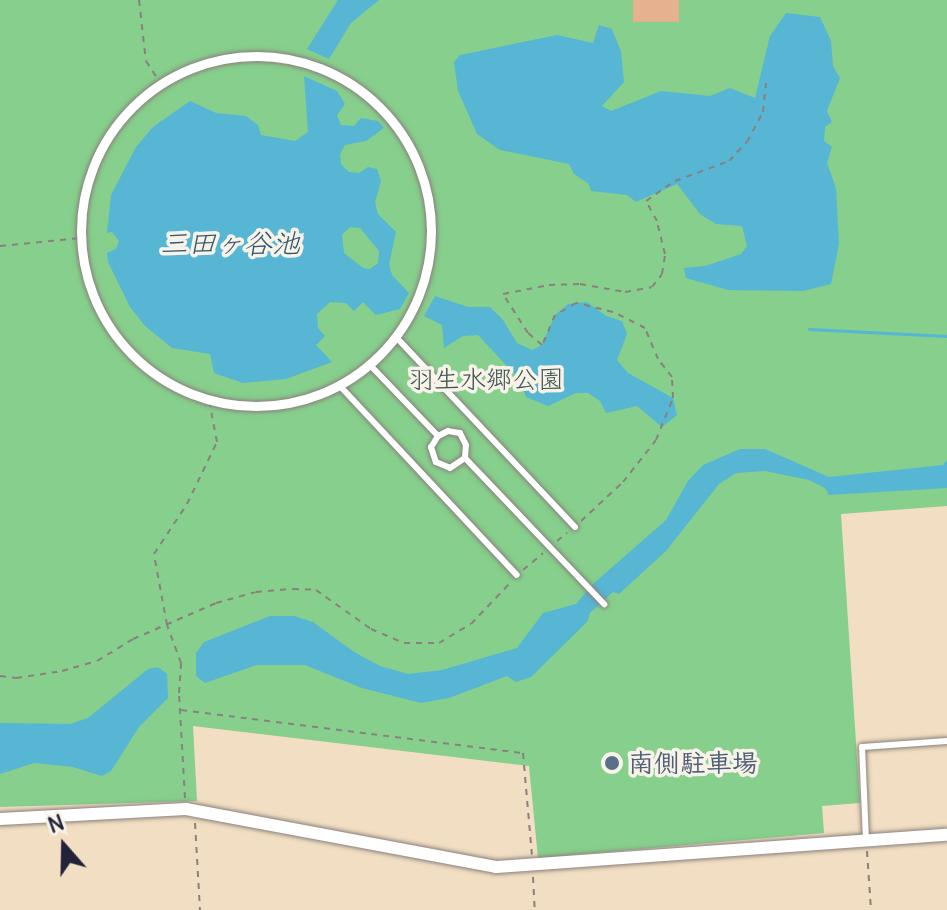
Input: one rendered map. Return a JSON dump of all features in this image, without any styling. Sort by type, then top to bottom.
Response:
[{"type":"street","points":[[237,57],[278,58],[318,67],[343,78],[385,112],[415,156],[425,182],[431,222],[429,262],[422,289],[396,337],[370,365],[315,396],[275,405],[235,405],[209,400],[164,381],[126,349],[94,298],[81,238],[85,193],[100,151],[126,113],[161,84],[211,62],[237,57]]},
{"type":"street","points":[[0,819],[190,810],[496,867],[947,835]]},
{"type":"lane","points":[[396,337],[575,527]]},
{"type":"lane","points":[[370,365],[438,436]]},
{"type":"lane","points":[[339,385],[517,575]]},
{"type":"lane","points":[[465,458],[450,468],[436,462],[431,447],[438,436],[448,431],[460,433],[466,445],[465,458],[604,604]]},
{"type":"lane","points":[[866,841],[862,747],[947,741]]},
{"type":"path","points":[[139,0],[146,61],[161,84]]},
{"type":"path","points":[[0,676],[16,678],[62,671],[97,661],[133,639],[216,603],[256,592],[316,590],[371,629],[404,643],[439,643],[471,624],[517,575],[623,482],[656,440],[673,398],[672,377],[658,359],[645,328],[613,312],[576,303],[555,315],[542,345],[528,333],[503,294],[549,285],[580,284],[625,292],[652,287],[662,274],[665,254],[657,221],[646,201],[675,181],[729,161],[747,142],[763,112],[766,83]]},
{"type":"path","points":[[0,246],[81,238]]},
{"type":"path","points":[[200,910],[181,710],[181,663],[167,625],[154,554],[187,504],[217,442],[209,400]]},
{"type":"path","points":[[181,710],[523,753],[535,910]]},
{"type":"path","points":[[866,841],[871,910]]},
{"type":"green space","name":"羽生水郷公園","points":[[0,0],[947,0],[947,506],[841,514],[860,803],[822,806],[824,833],[538,858],[529,766],[193,726],[197,801],[0,807]]},
{"type":"water","points":[[338,0],[379,0],[351,23],[329,59],[307,49]]},
{"type":"water","points":[[786,13],[820,17],[831,41],[833,66],[840,78],[827,111],[832,122],[825,127],[824,141],[832,147],[827,163],[836,188],[839,244],[831,284],[803,291],[728,290],[686,278],[684,268],[705,266],[741,254],[747,246],[742,226],[716,224],[700,214],[677,184],[636,202],[627,195],[591,191],[589,184],[574,174],[569,164],[500,150],[477,134],[458,91],[454,62],[460,55],[557,35],[593,43],[599,25],[612,29],[621,52],[624,82],[602,106],[611,111],[661,91],[710,96],[730,88],[755,98],[770,36]]},
{"type":"water","name":"三田ヶ谷池","points":[[304,76],[337,91],[345,104],[337,115],[341,125],[354,126],[361,118],[378,121],[384,128],[366,141],[345,145],[340,154],[341,164],[349,172],[359,173],[368,167],[377,169],[381,181],[375,202],[378,214],[396,232],[389,264],[392,275],[409,293],[400,309],[376,315],[363,302],[354,311],[346,303],[330,302],[317,314],[318,328],[325,336],[316,345],[332,362],[286,379],[243,383],[214,373],[210,354],[172,348],[145,326],[130,307],[108,262],[107,253],[116,249],[119,241],[112,232],[107,233],[111,195],[136,147],[153,127],[190,101],[216,113],[246,116],[258,125],[261,135],[295,141],[308,132]],"holes":[[[350,227],[360,228],[379,251],[378,263],[370,269],[363,268],[344,253],[342,235]]]},
{"type":"water","points":[[435,296],[468,307],[490,307],[503,320],[517,343],[532,350],[542,345],[555,315],[568,304],[587,302],[606,316],[622,321],[627,334],[617,360],[628,373],[673,398],[677,415],[662,427],[637,406],[606,413],[600,401],[588,393],[576,393],[548,406],[526,397],[520,380],[478,335],[463,336],[444,348],[442,325],[424,316]]},
{"type":"water","points":[[740,449],[765,449],[829,477],[943,465],[947,460],[947,488],[829,495],[825,488],[809,480],[765,471],[736,473],[719,484],[666,551],[619,594],[613,592],[590,613],[587,622],[531,677],[516,682],[507,676],[449,698],[421,703],[362,688],[305,665],[257,665],[205,683],[196,676],[196,653],[204,642],[270,616],[294,616],[313,622],[354,652],[380,666],[408,674],[442,670],[517,648],[543,613],[576,604],[593,584],[666,520],[688,481],[703,465]]},
{"type":"water","points":[[158,667],[167,674],[168,698],[139,727],[111,771],[102,776],[73,767],[34,763],[0,774],[0,723],[70,724],[88,718],[148,669]]},
{"type":"building","points":[[633,0],[679,0],[679,22],[633,22]]},
{"type":"waterway","points":[[809,329],[947,336]]},
{"type":"place","name":"南側駐車場","points":[[612,763]]}]
